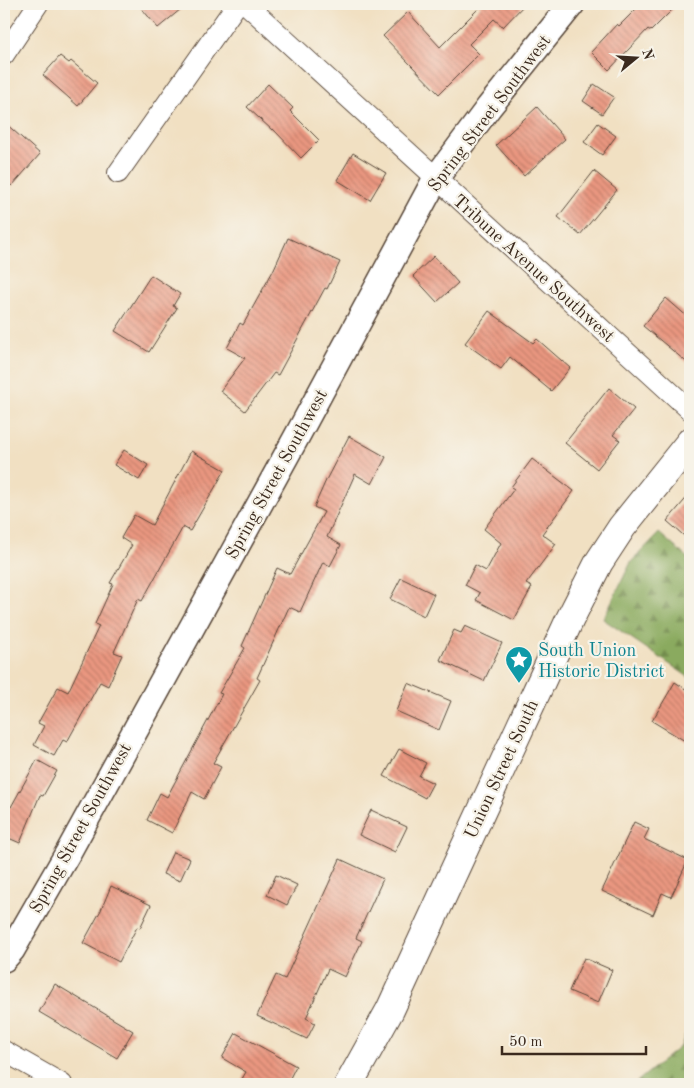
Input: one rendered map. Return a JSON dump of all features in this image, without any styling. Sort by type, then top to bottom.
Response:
[{"type":"main road","name":"Union Street South","points":[[349,1084],[390,1010],[570,619],[599,562],[622,527],[690,442]]},
{"type":"street","points":[[4,55],[38,4]]},
{"type":"street","points":[[118,173],[237,4]]},
{"type":"street","name":"Tribune Avenue Southwest","points":[[246,4],[690,410]]},
{"type":"street","name":"Spring Street Southwest","points":[[4,959],[12,950],[74,842],[296,438],[436,178],[489,107],[572,4]]},
{"type":"street","points":[[4,1051],[62,1084]]},
{"type":"green space","points":[[659,533],[690,560],[690,678],[603,619],[631,562]]},
{"type":"green space","points":[[690,1021],[690,1084],[634,1084],[681,1046]]},
{"type":"building","points":[[138,4],[187,4],[158,28]]},
{"type":"building","points":[[478,4],[525,4],[503,27],[494,19],[469,44],[479,54],[439,94],[383,36],[408,12],[440,47],[481,6]]},
{"type":"building","points":[[641,4],[678,4],[651,31],[648,29],[609,70],[591,52],[617,24],[619,26]]},
{"type":"building","points":[[60,56],[69,63],[71,61],[97,83],[78,106],[43,75]]},
{"type":"building","points":[[268,84],[293,108],[290,111],[319,140],[301,158],[273,129],[247,107]]},
{"type":"building","points":[[594,84],[614,97],[602,114],[583,101]]},
{"type":"building","points":[[537,107],[565,139],[524,176],[496,145]]},
{"type":"building","points":[[4,122],[40,154],[12,186],[4,178]]},
{"type":"building","points":[[598,123],[616,136],[602,155],[584,142]]},
{"type":"building","points":[[353,153],[386,173],[370,200],[337,180]]},
{"type":"building","points":[[594,171],[617,190],[580,235],[558,217]]},
{"type":"building","points":[[288,238],[340,262],[327,289],[325,288],[278,375],[274,373],[245,411],[220,391],[245,358],[227,348],[240,323],[243,325],[273,271]]},
{"type":"building","points":[[434,256],[458,283],[437,302],[413,276]]},
{"type":"building","points":[[151,275],[180,294],[173,306],[177,308],[149,352],[115,331]]},
{"type":"building","points":[[666,298],[690,319],[690,365],[643,326]]},
{"type":"building","points":[[489,311],[533,343],[537,339],[570,368],[551,391],[510,357],[501,369],[465,343]]},
{"type":"building","points":[[609,388],[634,409],[613,435],[620,440],[597,469],[565,443]]},
{"type":"building","points":[[349,436],[386,457],[372,484],[355,474],[327,537],[341,545],[330,566],[323,562],[300,612],[289,607],[257,678],[260,680],[213,763],[221,767],[204,799],[192,792],[172,833],[147,820],[160,793],[167,797],[222,694],[219,693],[245,648],[242,646],[277,568],[290,574],[324,512],[314,507]]},
{"type":"building","points":[[124,450],[148,465],[139,480],[114,465]]},
{"type":"building","points":[[191,451],[225,470],[190,531],[183,527],[142,601],[138,599],[114,652],[122,655],[108,686],[100,682],[67,742],[63,740],[54,756],[34,745],[44,726],[38,723],[58,687],[68,692],[99,626],[95,624],[113,584],[110,583],[132,545],[121,538],[134,515],[152,525]]},
{"type":"building","points":[[532,459],[574,491],[542,534],[556,544],[526,584],[532,587],[514,620],[476,600],[480,593],[465,585],[475,565],[486,571],[501,543],[484,529],[514,489],[511,487]]},
{"type":"building","points":[[690,494],[690,541],[667,521]]},
{"type":"building","points":[[401,578],[434,594],[424,616],[390,599]]},
{"type":"building","points":[[465,626],[502,643],[484,681],[440,660],[454,630],[461,633]]},
{"type":"building","points":[[675,682],[690,692],[690,744],[652,721]]},
{"type":"building","points":[[408,683],[451,701],[439,730],[396,711]]},
{"type":"building","points":[[399,749],[426,763],[419,776],[433,783],[425,798],[384,776]]},
{"type":"building","points":[[37,760],[57,771],[43,796],[40,795],[20,843],[4,836],[4,817]]},
{"type":"building","points":[[371,810],[407,827],[395,852],[359,835]]},
{"type":"building","points":[[634,822],[649,829],[644,839],[688,860],[671,897],[662,893],[653,915],[602,891]]},
{"type":"building","points":[[173,852],[190,859],[180,881],[163,874]]},
{"type":"building","points":[[340,859],[383,879],[356,938],[362,941],[345,977],[328,969],[306,1018],[315,1023],[307,1039],[257,1016],[276,975],[285,979]]},
{"type":"building","points":[[276,875],[297,885],[287,905],[267,895]]},
{"type":"building","points":[[111,886],[151,905],[140,928],[137,927],[119,962],[83,943],[101,910]]},
{"type":"building","points":[[584,958],[612,970],[598,1003],[569,991]]},
{"type":"building","points":[[55,984],[133,1031],[117,1058],[39,1012]]},
{"type":"building","points":[[236,1033],[296,1066],[287,1084],[239,1084],[246,1072],[222,1058]]},
{"type":"place","name":"South Union Historic District","points":[[519,684]]}]
